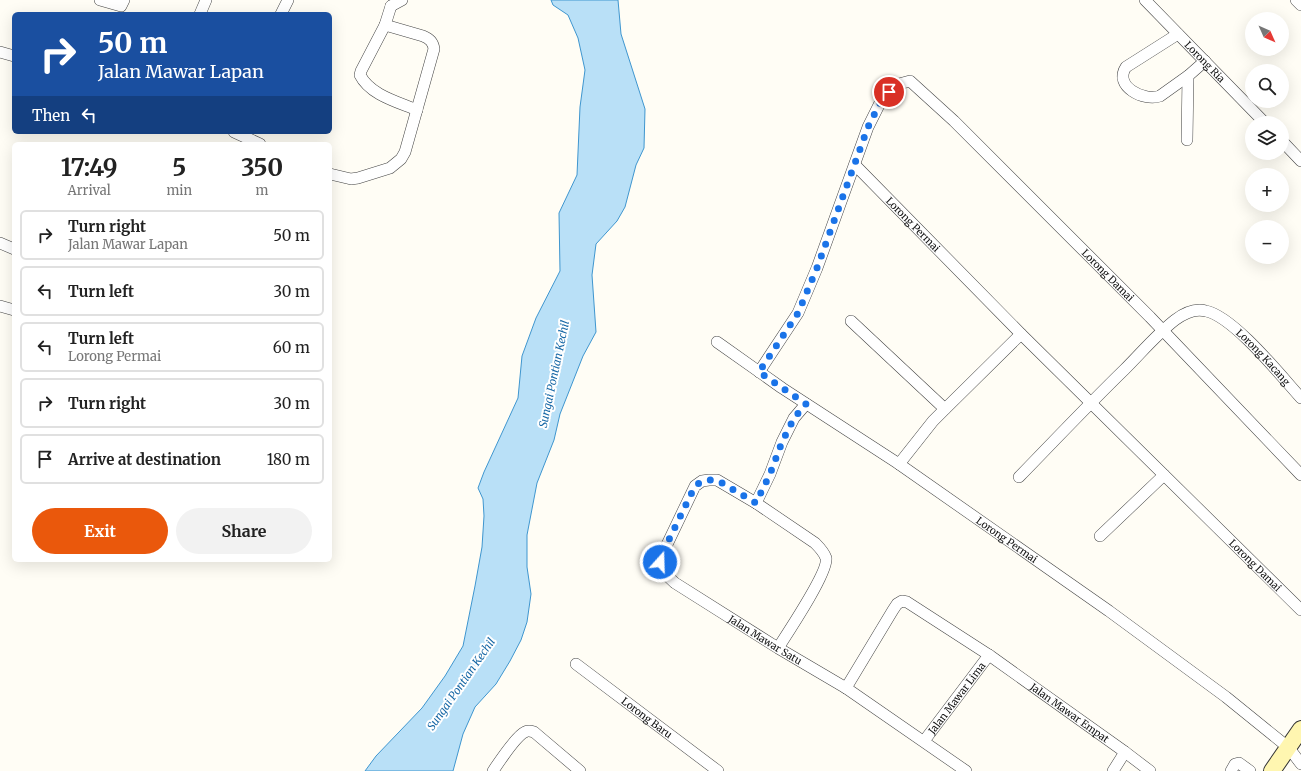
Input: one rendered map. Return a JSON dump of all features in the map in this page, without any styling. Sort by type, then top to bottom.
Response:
[{"type":"main road","points":[[1272,771],[1301,729]]},
{"type":"street","points":[[100,0],[121,6],[124,0]]},
{"type":"street","points":[[201,12],[206,0]]},
{"type":"street","points":[[282,12],[288,0]]},
{"type":"street","points":[[402,0],[389,3],[385,25],[360,75],[365,83],[381,95],[417,110]]},
{"type":"street","name":"Lorong Ria","points":[[1145,0],[1258,116]]},
{"type":"street","points":[[1296,0],[1301,5]]},
{"type":"street","points":[[332,174],[351,178],[369,175],[390,168],[401,159],[405,152],[434,50],[429,38],[385,25]]},
{"type":"street","points":[[1178,34],[1126,67],[1123,71],[1123,78],[1127,87],[1135,93],[1156,98],[1188,76],[1205,61]]},
{"type":"street","points":[[0,52],[12,55]]},
{"type":"street","points":[[1187,140],[1188,76]]},
{"type":"street","name":"Lorong Damai","points":[[855,165],[868,127],[880,103],[889,92],[899,84],[910,82],[954,121],[1163,331],[1301,474]]},
{"type":"street","points":[[238,134],[256,142]]},
{"type":"street","points":[[1289,148],[1301,161]]},
{"type":"street","points":[[759,372],[798,313],[817,268],[855,165]]},
{"type":"street","name":"Lorong Permai","points":[[855,165],[1091,403]]},
{"type":"street","points":[[0,243],[12,248]]},
{"type":"street","points":[[0,306],[12,309]]},
{"type":"street","name":"Lorong Kacang","points":[[1019,477],[1163,331],[1185,314],[1194,311],[1204,310],[1223,318],[1245,337],[1301,398]]},
{"type":"street","points":[[851,321],[945,409]]},
{"type":"street","points":[[899,464],[933,421],[1021,334]]},
{"type":"street","name":"Lorong Permai","points":[[717,342],[806,404],[899,464],[1109,611],[1226,697],[1288,748],[1301,764]]},
{"type":"street","name":"Lorong Damai","points":[[1091,403],[1301,610]]},
{"type":"street","points":[[778,648],[815,586],[825,567],[826,559],[822,551],[815,543],[756,503],[794,418],[806,404]]},
{"type":"street","points":[[1100,536],[1164,475]]},
{"type":"street","name":"Jalan Mawar Satu","points":[[756,503],[717,480],[702,481],[695,486],[662,554],[660,562],[666,575],[675,583],[778,648],[846,688],[966,771]]},
{"type":"street","name":"Jalan Mawar Empat","points":[[846,688],[897,604],[902,601],[907,602],[989,655],[1150,771]]},
{"type":"street","name":"Jalan Mawar Lima","points":[[924,741],[989,655]]},
{"type":"street","name":"Lorong Baru","points":[[576,664],[718,771]]},
{"type":"street","points":[[497,769],[519,736],[530,730],[580,771]]},
{"type":"street","points":[[1113,771],[1125,752]]},
{"type":"street","points":[[1231,771],[1235,764],[1239,763],[1250,771]]},
{"type":"water","name":"Sungai Pontian Kechil","points":[[551,0],[618,0],[621,34],[645,109],[644,148],[636,165],[625,207],[617,221],[596,244],[592,275],[596,332],[583,356],[560,414],[554,440],[537,483],[527,535],[527,567],[531,594],[527,622],[521,640],[496,684],[475,707],[463,734],[453,771],[365,771],[376,756],[422,708],[445,676],[463,646],[482,547],[484,516],[483,499],[478,488],[518,398],[522,356],[536,318],[560,271],[559,213],[577,175],[580,107],[585,70],[578,38],[568,15],[553,5]]},
{"type":"route","points":[[660,562],[662,554],[695,486],[702,481],[717,480],[756,503],[794,418],[806,404],[759,372],[777,342],[789,328],[798,313],[817,268],[868,127],[880,103],[889,92]]}]
